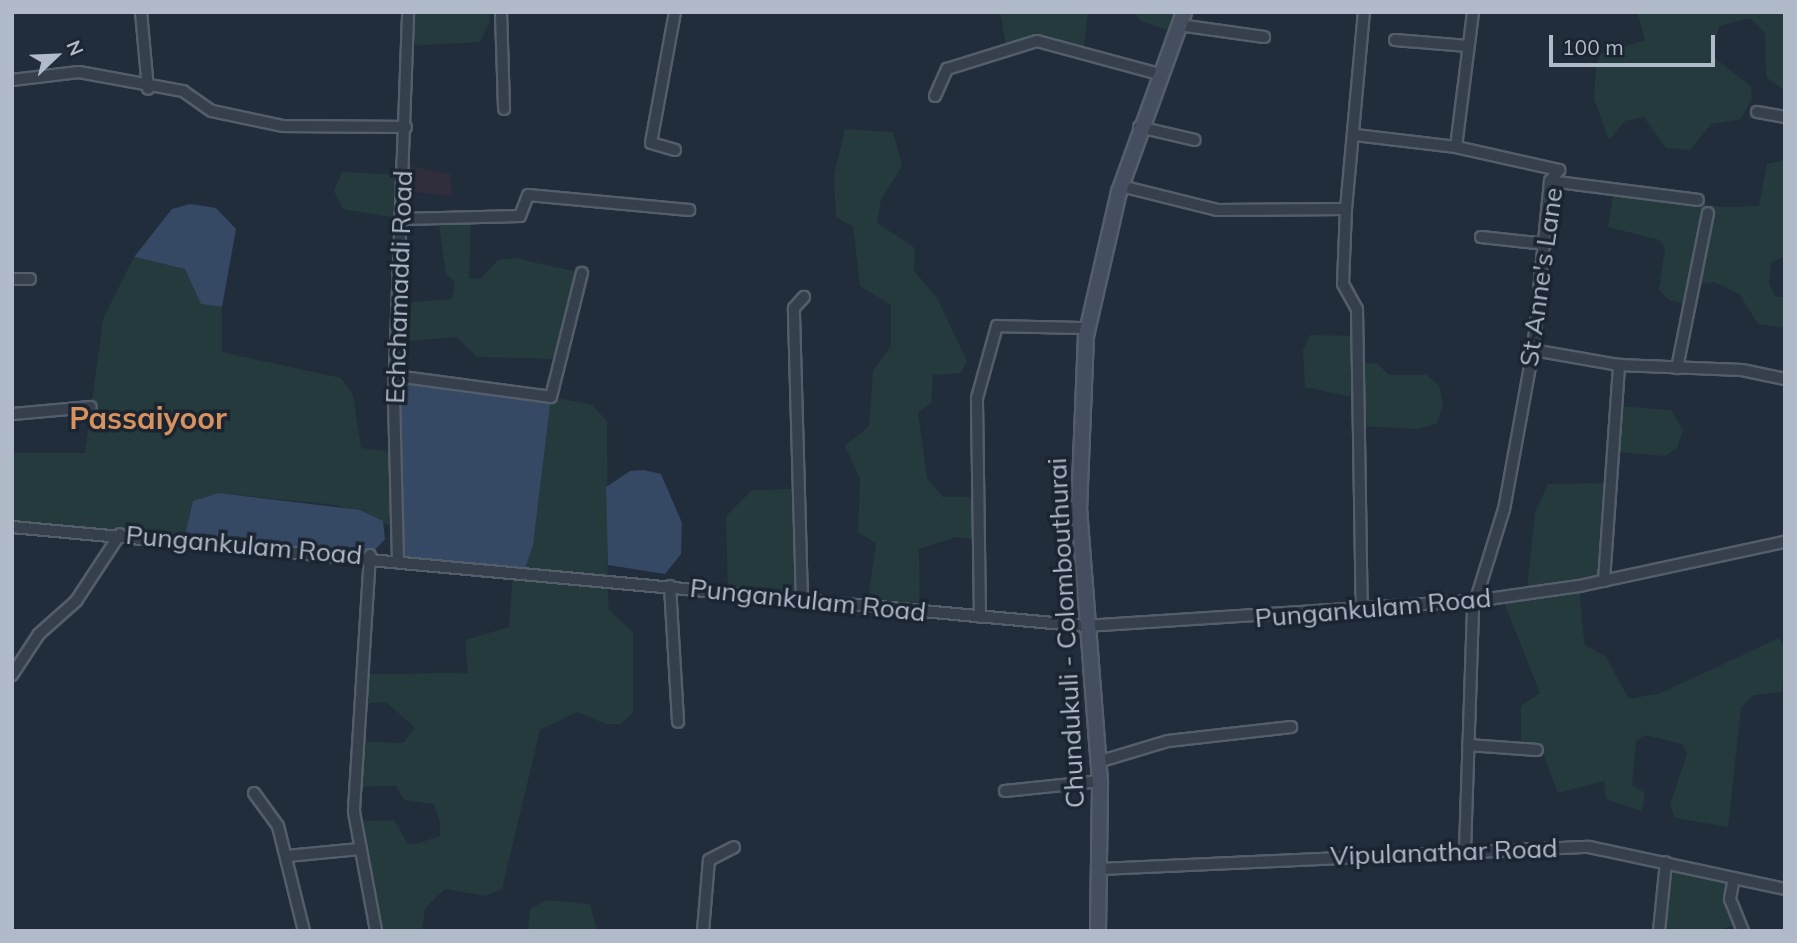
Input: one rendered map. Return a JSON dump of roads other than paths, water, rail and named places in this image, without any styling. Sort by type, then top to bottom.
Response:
[{"type":"main road","name":"Chundukuli - Colombouthurai","points":[[1098,931],[1100,781],[1085,626],[1079,458],[1088,328],[1121,186],[1139,127],[1181,19]]},
{"type":"street","points":[[141,12],[148,89]]},
{"type":"street","name":"Echchamaddi Road","points":[[398,561],[396,376],[408,12]]},
{"type":"street","points":[[501,12],[504,109]]},
{"type":"street","points":[[675,12],[651,143],[675,150]]},
{"type":"street","points":[[1362,611],[1357,309],[1343,284],[1346,209],[1355,135],[1363,12]]},
{"type":"street","points":[[1456,147],[1473,12]]},
{"type":"street","points":[[1181,19],[1264,37]]},
{"type":"street","points":[[1395,40],[1468,46]]},
{"type":"street","points":[[935,96],[947,69],[1037,41],[1159,74]]},
{"type":"street","points":[[12,80],[79,72],[148,89],[183,91],[212,111],[283,126],[406,127]]},
{"type":"street","points":[[1757,112],[1785,117]]},
{"type":"street","points":[[1139,127],[1195,140]]},
{"type":"street","name":"St Anne's Lane","points":[[1355,135],[1456,147],[1559,170],[1550,181],[1546,244],[1533,350],[1504,509],[1474,601],[1465,848]]},
{"type":"street","points":[[1550,181],[1698,200]]},
{"type":"street","points":[[1121,186],[1217,210],[1346,209]]},
{"type":"street","points":[[403,219],[520,216],[528,195],[689,210]]},
{"type":"street","points":[[1677,368],[1708,213]]},
{"type":"street","points":[[1480,237],[1546,244]]},
{"type":"street","points":[[396,376],[551,397],[582,273]]},
{"type":"street","points":[[12,279],[30,279]]},
{"type":"street","points":[[802,601],[794,308],[804,297]]},
{"type":"street","points":[[980,617],[977,398],[997,326],[1088,328]]},
{"type":"street","points":[[1533,350],[1619,365],[1785,379]]},
{"type":"street","points":[[1604,581],[1619,365]]},
{"type":"street","points":[[12,414],[91,407]]},
{"type":"street","name":"Pungankulam Road","points":[[12,527],[370,555],[398,561],[1085,626],[1362,611],[1474,601],[1604,581],[1782,542]]},
{"type":"street","points":[[12,675],[39,634],[76,601],[120,534]]},
{"type":"street","points":[[370,555],[354,764],[360,849],[376,931]]},
{"type":"street","points":[[670,586],[677,722]]},
{"type":"street","points":[[1098,762],[1168,741],[1291,727]]},
{"type":"street","points":[[1468,745],[1537,750]]},
{"type":"street","points":[[1005,790],[1100,781]]},
{"type":"street","points":[[254,793],[278,826],[304,931]]},
{"type":"street","points":[[703,931],[709,860],[734,847]]},
{"type":"street","name":"Vipulanathar Road","points":[[1100,869],[1465,848],[1589,847],[1785,889]]},
{"type":"street","points":[[287,856],[360,849]]},
{"type":"street","points":[[1659,931],[1666,862]]},
{"type":"street","points":[[1734,878],[1730,899],[1743,931]]},
{"type":"water","points":[[190,204],[216,208],[236,229],[222,307],[201,304],[185,269],[134,257],[172,209]]},
{"type":"water","points":[[396,376],[551,397],[533,545],[524,572],[398,561]]},
{"type":"water","points":[[644,470],[661,474],[682,523],[681,554],[665,574],[608,565],[606,487],[630,471]]},
{"type":"water","points":[[218,493],[360,510],[383,521],[385,539],[370,555],[184,540],[193,501]]},
{"type":"district","name":"Passaiyoor","points":[[148,418]]}]
